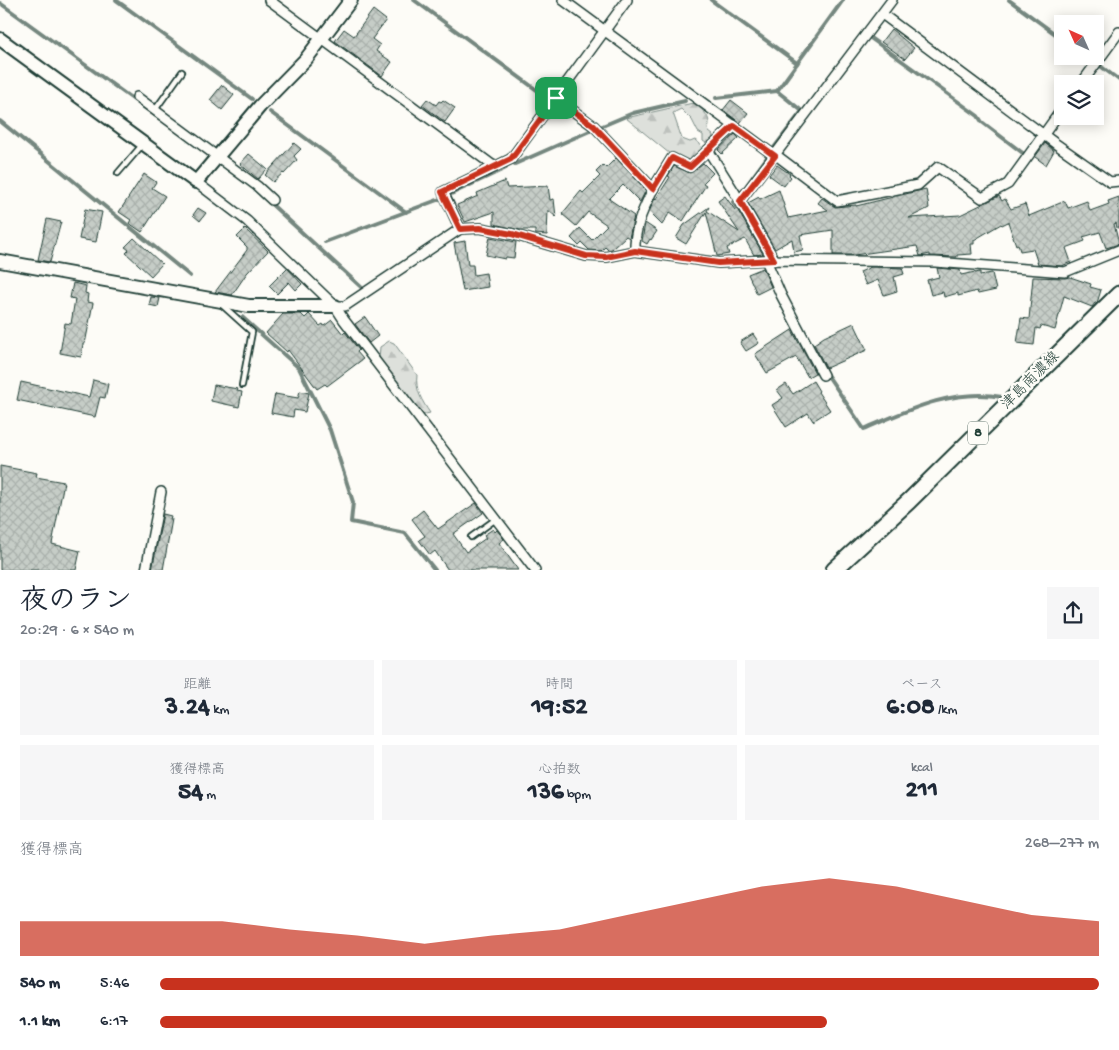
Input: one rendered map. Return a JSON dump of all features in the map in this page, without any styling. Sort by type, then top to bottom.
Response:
[{"type":"main road","name":"津島南濃線","points":[[834,570],[916,494],[1119,295]]},
{"type":"street","points":[[269,0],[495,167]]},
{"type":"street","points":[[196,182],[260,106],[306,59],[351,0]]},
{"type":"street","points":[[563,0],[837,201],[918,185],[938,167],[982,198],[1008,184],[1054,121]]},
{"type":"street","points":[[460,229],[442,192],[511,159],[627,0]]},
{"type":"street","points":[[740,201],[892,0]]},
{"type":"street","points":[[882,14],[1110,182],[1119,181]]},
{"type":"street","points":[[1088,75],[1119,32]]},
{"type":"street","points":[[0,39],[144,143],[247,221],[335,306],[535,570]]},
{"type":"street","points":[[137,97],[257,186],[272,200]]},
{"type":"street","points":[[556,98],[594,126],[653,189]]},
{"type":"street","points":[[635,251],[639,216],[672,158],[690,167],[734,126]]},
{"type":"street","points":[[708,150],[740,201],[770,260],[781,295],[824,375]]},
{"type":"street","points":[[0,262],[250,306],[345,306],[460,229],[480,228],[512,234],[586,256],[606,257],[635,251],[718,263],[770,260],[935,262],[1065,272],[1119,250]]},
{"type":"street","points":[[146,570],[161,492]]},
{"type":"lane","points":[[154,110],[182,72]]},
{"type":"lane","points":[[118,173],[144,143]]},
{"type":"lane","points":[[217,300],[252,332],[242,385]]},
{"type":"lane","points":[[471,537],[496,519]]},
{"type":"green space","points":[[693,103],[708,117],[708,129],[713,135],[712,141],[706,143],[703,141],[703,135],[698,132],[692,120],[681,109],[673,113],[682,139],[690,142],[695,140],[700,144],[703,152],[689,164],[670,154],[626,118]]},
{"type":"green space","points":[[389,341],[394,343],[417,375],[418,390],[430,413],[421,415],[379,359],[380,347]]},
{"type":"building","points":[[373,10],[386,20],[372,39],[380,45],[376,51],[392,62],[382,76],[335,41],[344,29],[354,36]]},
{"type":"building","points":[[891,29],[914,48],[905,59],[881,42]]},
{"type":"building","points":[[222,85],[234,95],[222,110],[210,100]]},
{"type":"building","points":[[427,99],[436,105],[439,101],[443,100],[455,108],[445,122],[422,105]]},
{"type":"building","points":[[731,100],[748,113],[740,123],[723,110]]},
{"type":"building","points":[[735,134],[739,138],[722,154],[718,150]]},
{"type":"building","points":[[294,143],[301,149],[294,156],[297,160],[284,174],[273,182],[265,175]]},
{"type":"building","points":[[1045,143],[1054,151],[1046,165],[1035,157]]},
{"type":"building","points":[[249,154],[267,169],[258,179],[240,164]]},
{"type":"building","points":[[616,158],[646,190],[640,202],[623,185],[609,199],[634,216],[629,238],[626,236],[612,249],[608,250],[605,247],[601,251],[589,250],[582,243],[579,246],[571,238],[580,228],[592,240],[607,225],[588,212],[576,226],[562,214],[581,191],[583,193],[600,176],[596,172],[603,165],[606,168]]},
{"type":"building","points":[[703,163],[713,173],[703,183],[706,185],[683,221],[670,212],[662,225],[649,212],[655,198],[670,177],[668,176],[674,166],[690,173]]},
{"type":"building","points":[[777,165],[790,174],[791,177],[784,186],[769,175]]},
{"type":"building","points":[[144,174],[156,182],[152,188],[165,196],[142,232],[129,223],[131,220],[119,212]]},
{"type":"building","points":[[505,181],[507,188],[548,186],[550,200],[554,199],[556,217],[548,210],[547,235],[535,234],[535,230],[520,230],[494,224],[494,212],[465,222],[457,205],[478,196],[477,193]]},
{"type":"building","points":[[926,189],[929,208],[909,218],[960,215],[999,196],[1002,201],[1005,199],[1011,209],[1025,204],[1029,216],[1065,201],[1068,208],[1087,201],[1090,211],[1109,204],[1108,201],[1119,197],[1119,228],[1117,228],[1116,223],[1114,224],[1119,244],[1106,248],[1100,232],[1083,237],[1085,241],[1066,248],[1071,262],[1062,266],[1038,264],[1033,249],[1020,251],[1008,222],[1001,224],[974,240],[974,244],[971,244],[972,254],[957,255],[957,257],[930,256],[930,254],[920,256],[917,246],[854,255],[833,255],[833,230],[800,235],[803,250],[794,252],[792,239],[775,249],[748,203],[779,190],[788,218],[828,210],[818,203],[822,198],[835,207],[856,206]]},
{"type":"building","points":[[725,196],[735,210],[737,209],[763,254],[754,255],[745,239],[727,248],[729,254],[717,256],[706,212],[686,244],[676,238],[684,225],[709,207],[707,211],[739,232],[718,201]]},
{"type":"building","points":[[198,208],[206,213],[200,221],[193,215]]},
{"type":"building","points":[[85,209],[102,212],[96,242],[79,239]]},
{"type":"building","points":[[47,219],[61,222],[50,262],[38,260]]},
{"type":"building","points":[[645,223],[657,231],[647,244],[642,241]]},
{"type":"building","points":[[245,229],[268,251],[247,273],[232,295],[215,292],[247,250],[247,247],[237,237]]},
{"type":"building","points":[[490,237],[516,242],[514,258],[506,257],[505,259],[486,255]]},
{"type":"building","points":[[134,238],[162,264],[151,276],[126,253],[129,250],[125,247]]},
{"type":"building","points":[[465,241],[468,265],[473,265],[474,275],[486,273],[488,287],[463,291],[454,243]]},
{"type":"building","points":[[871,267],[902,268],[904,274],[894,277],[897,291],[884,295],[878,280],[866,285],[860,272]]},
{"type":"building","points":[[287,268],[302,284],[296,290],[289,282],[277,294],[269,286]]},
{"type":"building","points":[[763,268],[771,287],[757,294],[748,274]]},
{"type":"building","points":[[937,268],[960,270],[961,275],[975,272],[980,272],[980,275],[992,273],[996,290],[978,294],[977,291],[958,296],[958,293],[944,297],[943,292],[931,295],[927,280],[939,277]]},
{"type":"building","points":[[1033,277],[1070,277],[1091,284],[1090,287],[1101,290],[1097,303],[1092,307],[1064,296],[1055,330],[1041,326],[1040,329],[1036,328],[1034,345],[1017,343],[1021,318],[1029,319]]},
{"type":"building","points":[[73,283],[86,286],[87,302],[93,303],[81,357],[60,353],[65,323],[71,324],[75,299],[70,298]]},
{"type":"building","points":[[151,297],[160,298],[158,307],[149,305]]},
{"type":"building","points":[[283,314],[301,314],[305,318],[309,314],[320,326],[323,324],[324,326],[332,320],[343,334],[345,332],[359,350],[357,352],[363,359],[327,386],[325,384],[317,389],[288,350],[287,352],[266,333]]},
{"type":"building","points":[[365,317],[378,336],[369,343],[355,324]]},
{"type":"building","points":[[854,323],[867,350],[826,368],[814,344],[824,337]]},
{"type":"building","points":[[792,330],[815,373],[808,377],[796,357],[767,373],[755,354]]},
{"type":"building","points":[[753,334],[759,343],[746,351],[740,342]]},
{"type":"building","points":[[93,380],[108,384],[105,398],[100,397],[95,417],[17,400],[21,382],[89,397]]},
{"type":"building","points":[[813,381],[830,410],[813,421],[808,413],[786,427],[772,405],[783,398],[777,390],[786,384],[793,394]]},
{"type":"building","points":[[214,385],[238,389],[237,391],[242,392],[239,407],[211,401]]},
{"type":"building","points":[[300,391],[309,393],[305,412],[294,410],[293,417],[271,413],[275,394],[298,398]]},
{"type":"building","points":[[0,466],[37,473],[36,477],[64,482],[52,544],[80,551],[76,570],[0,570]]},
{"type":"building","points":[[476,503],[483,513],[453,534],[466,552],[486,538],[484,535],[493,529],[495,532],[497,530],[504,539],[499,543],[518,570],[448,570],[435,551],[430,555],[419,540],[425,536],[412,519],[423,510],[438,529]]},
{"type":"building","points":[[163,514],[171,516],[170,519],[172,519],[163,570],[152,570]]},
{"type":"waterway","points":[[116,0],[252,99]]},
{"type":"waterway","points":[[414,0],[549,99]]},
{"type":"waterway","points":[[711,0],[797,63]]},
{"type":"waterway","points":[[716,98],[777,91],[843,0]]},
{"type":"waterway","points":[[1009,0],[1054,33]]},
{"type":"waterway","points":[[0,3],[160,119]]},
{"type":"waterway","points":[[869,37],[978,116],[982,122],[1024,154]]},
{"type":"waterway","points":[[1099,65],[1119,80]]},
{"type":"waterway","points":[[773,149],[802,111],[777,91]]},
{"type":"waterway","points":[[600,127],[633,113],[685,101]]},
{"type":"waterway","points":[[515,164],[592,130],[558,105]]},
{"type":"waterway","points":[[270,112],[406,212]]},
{"type":"waterway","points":[[0,121],[190,276]]},
{"type":"waterway","points":[[741,193],[768,156]]},
{"type":"waterway","points":[[449,195],[506,168]]},
{"type":"waterway","points":[[325,242],[440,199]]},
{"type":"waterway","points":[[269,202],[361,287]]},
{"type":"waterway","points":[[733,202],[765,254]]},
{"type":"waterway","points":[[242,317],[299,368],[330,430],[353,502],[351,522],[405,533],[435,570]]},
{"type":"waterway","points":[[826,373],[864,429],[914,408],[948,398],[984,395],[1002,397]]},
{"type":"route","points":[[556,98],[594,126],[653,189],[672,158],[690,167],[734,126],[775,156],[740,201],[774,260],[718,263],[635,251],[606,257],[586,256],[512,234],[480,228],[460,229],[442,192],[511,159],[556,98]]}]
